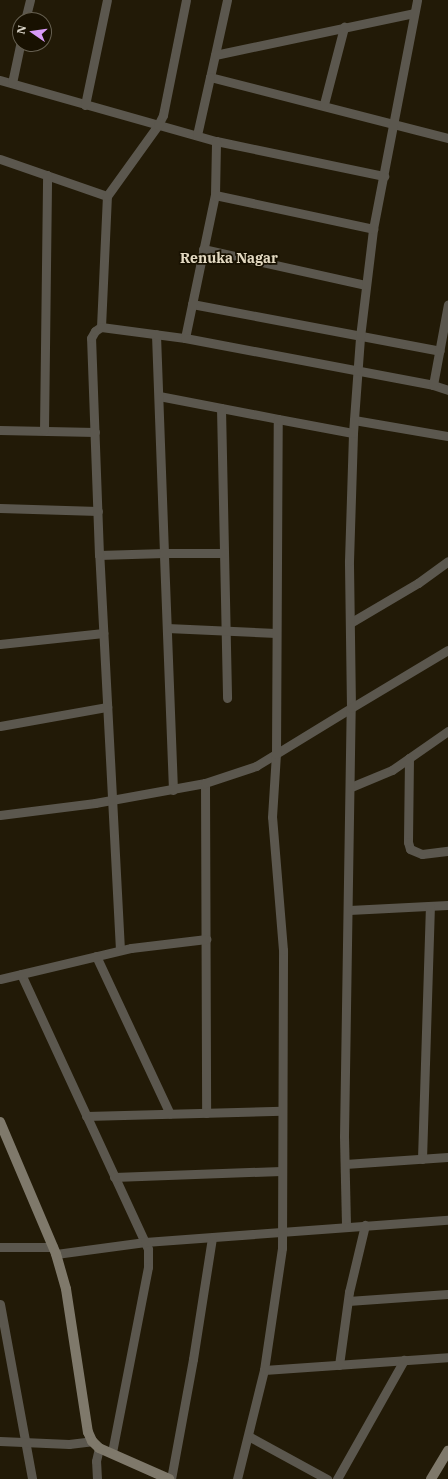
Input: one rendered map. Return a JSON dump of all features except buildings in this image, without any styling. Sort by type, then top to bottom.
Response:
[{"type":"main road","points":[[0,1122],[54,1251],[66,1289],[88,1432],[95,1444],[170,1479]]},
{"type":"main road","points":[[431,1479],[448,1451]]},
{"type":"street","points":[[27,12],[30,0]]},
{"type":"street","points":[[85,105],[107,0]]},
{"type":"street","points":[[120,950],[99,555],[91,338],[101,327],[107,196],[158,125],[163,115],[186,0]]},
{"type":"street","points":[[197,135],[227,0]]},
{"type":"street","points":[[346,1225],[345,1164],[351,787],[349,561],[353,433],[360,337],[373,229],[417,0]]},
{"type":"street","points":[[215,55],[414,12]]},
{"type":"street","points":[[324,104],[344,27]]},
{"type":"street","points":[[12,83],[18,52]]},
{"type":"street","points":[[210,76],[324,104],[448,138]]},
{"type":"street","points":[[0,80],[85,105],[216,140],[384,176]]},
{"type":"street","points":[[185,338],[215,195],[216,140]]},
{"type":"street","points":[[0,159],[107,196]]},
{"type":"street","points":[[44,430],[47,175]]},
{"type":"street","points":[[215,195],[373,229]]},
{"type":"street","points":[[203,249],[366,285]]},
{"type":"street","points":[[192,304],[440,351]]},
{"type":"street","points":[[433,385],[448,304]]},
{"type":"street","points":[[101,327],[185,338],[433,385],[448,390]]},
{"type":"street","points":[[156,334],[173,790]]},
{"type":"street","points":[[159,396],[353,433]]},
{"type":"street","points":[[221,408],[227,698]]},
{"type":"street","points":[[237,1479],[250,1437],[264,1370],[280,1271],[283,950],[272,817],[276,754],[278,419]]},
{"type":"street","points":[[354,420],[448,436]]},
{"type":"street","points":[[0,430],[95,432]]},
{"type":"street","points":[[0,508],[98,511]]},
{"type":"street","points":[[99,555],[224,553]]},
{"type":"street","points":[[350,623],[418,583],[448,561]]},
{"type":"street","points":[[167,628],[276,633]]},
{"type":"street","points":[[0,644],[103,633]]},
{"type":"street","points":[[0,815],[173,790],[205,783],[256,766],[448,650]]},
{"type":"street","points":[[0,726],[108,707]]},
{"type":"street","points":[[351,787],[376,778],[409,758],[448,731]]},
{"type":"street","points":[[409,758],[408,842],[410,849],[422,854],[448,851]]},
{"type":"street","points":[[205,783],[206,1113]]},
{"type":"street","points":[[349,910],[448,905]]},
{"type":"street","points":[[422,1159],[430,906]]},
{"type":"street","points":[[0,980],[120,950],[153,944],[206,940]]},
{"type":"street","points":[[96,956],[170,1114]]},
{"type":"street","points":[[21,974],[145,1242],[148,1266],[112,1453]]},
{"type":"street","points":[[86,1116],[282,1111]]},
{"type":"street","points":[[345,1164],[448,1157]]},
{"type":"street","points":[[114,1177],[282,1171]]},
{"type":"street","points":[[0,1247],[54,1251],[145,1242],[281,1232],[346,1225],[448,1220]]},
{"type":"street","points":[[339,1365],[348,1301],[366,1224]]},
{"type":"street","points":[[170,1479],[193,1360],[212,1237]]},
{"type":"street","points":[[348,1301],[448,1294]]},
{"type":"street","points":[[0,1304],[32,1479]]},
{"type":"street","points":[[264,1370],[448,1357]]},
{"type":"street","points":[[337,1479],[404,1360]]},
{"type":"street","points":[[250,1437],[327,1479]]},
{"type":"street","points":[[0,1441],[95,1444],[97,1479]]},
{"type":"district","name":"Renuka Nagar","points":[[229,258]]}]
